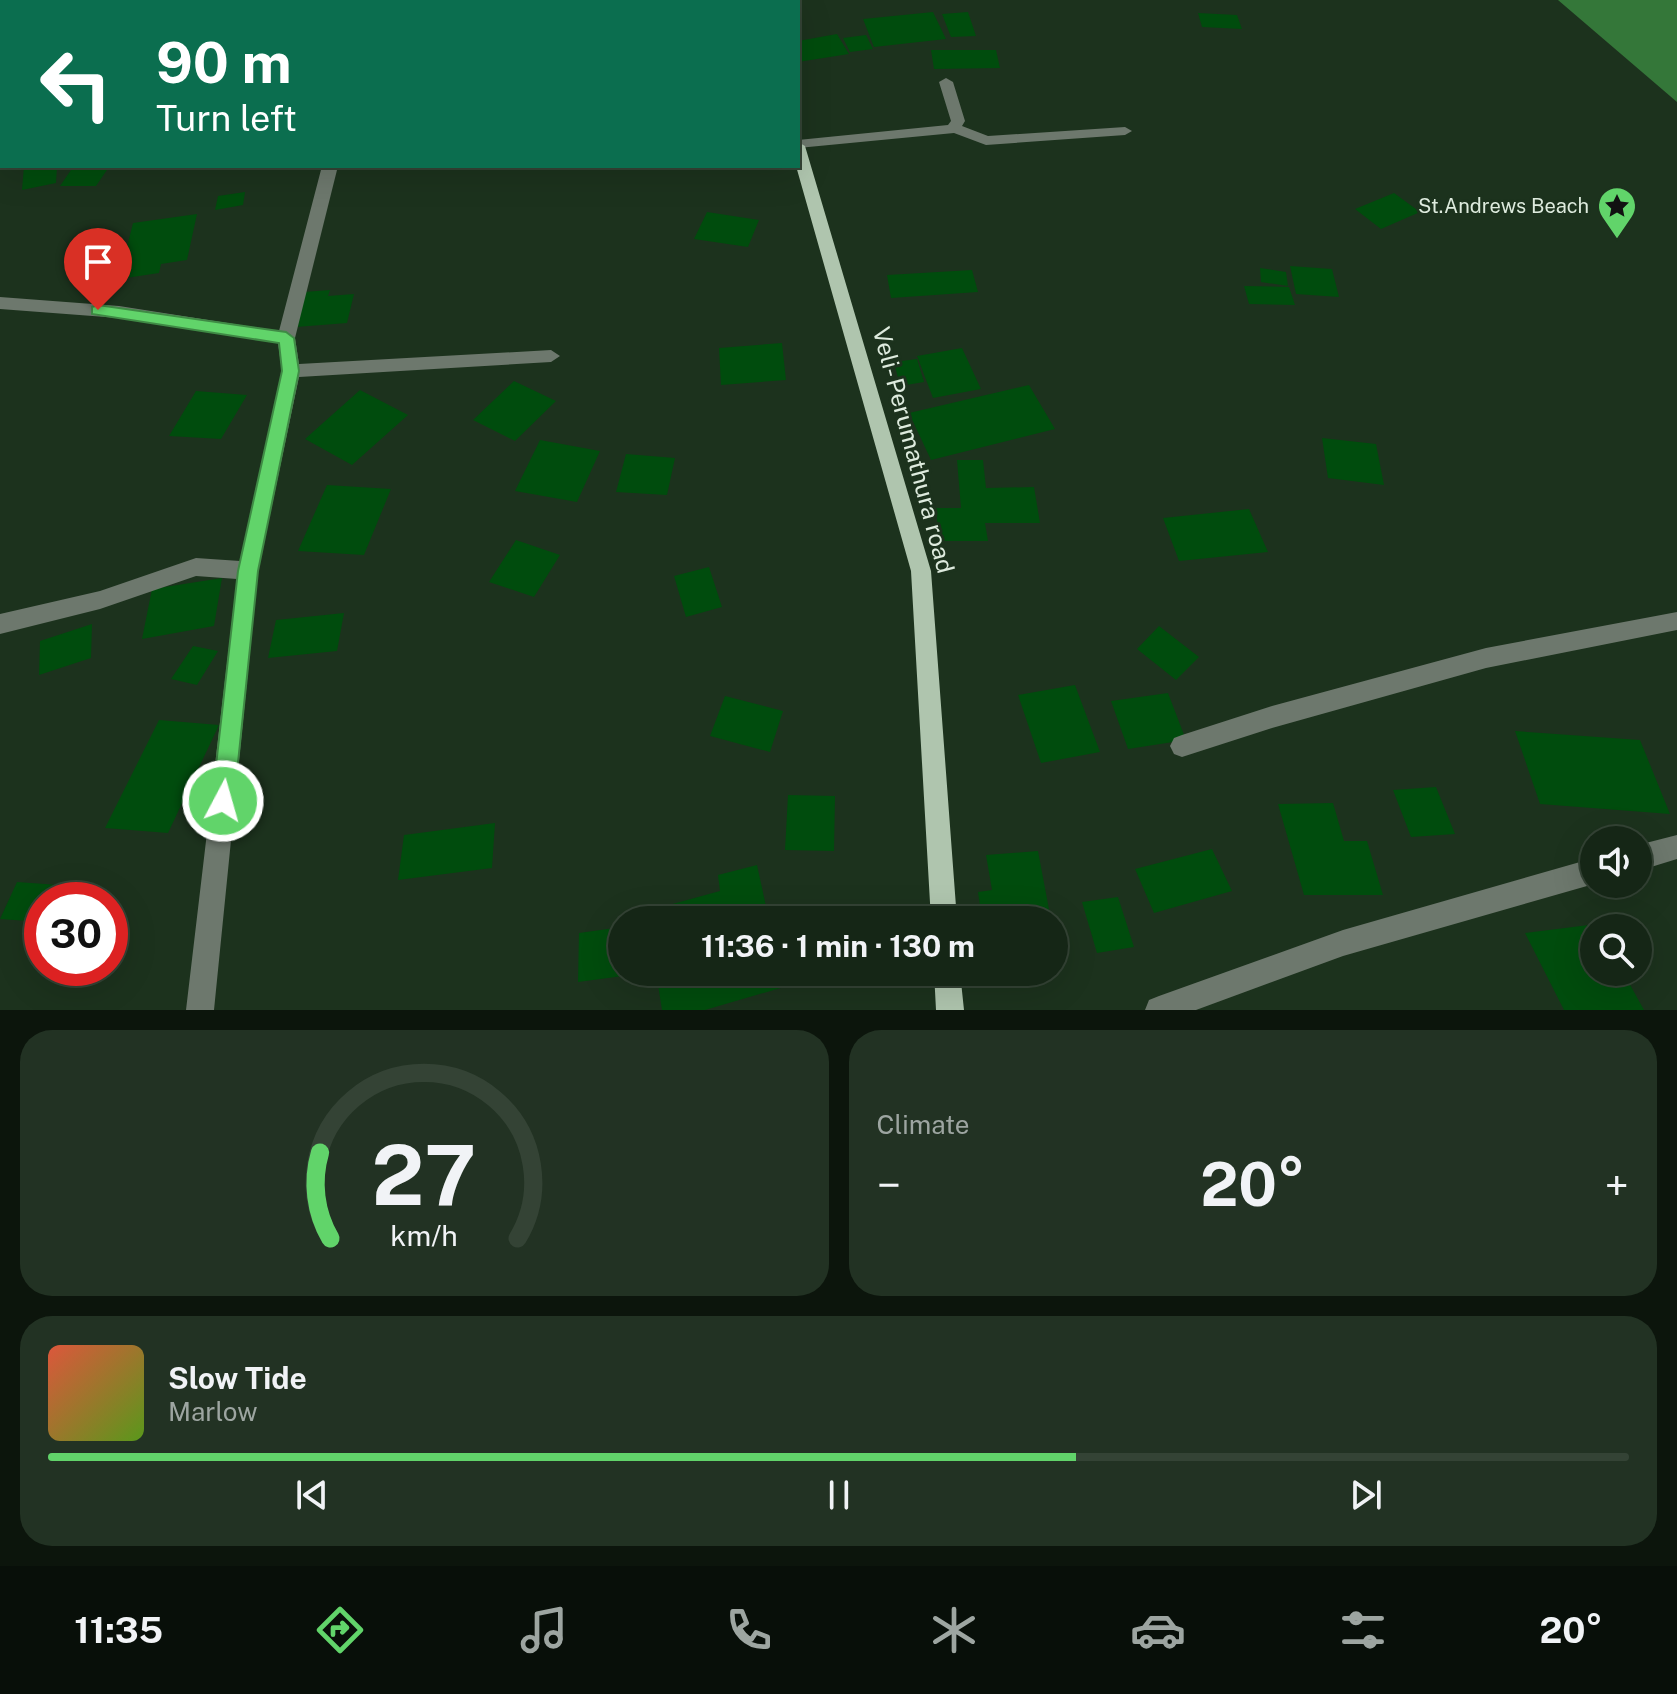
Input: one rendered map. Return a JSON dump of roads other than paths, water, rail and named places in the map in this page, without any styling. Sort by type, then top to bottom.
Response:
[{"type":"main road","name":"Veli- Perumathura road","points":[[800,152],[921,571],[943,906]]},
{"type":"main road","points":[[948,986],[950,1010]]},
{"type":"street","points":[[800,145],[945,132],[954,128],[958,121],[946,82]]},
{"type":"street","points":[[954,128],[986,141],[1125,131]]},
{"type":"street","points":[[200,1010],[248,571],[291,371],[286,338],[329,168]]},
{"type":"street","points":[[0,303],[119,312],[286,338]]},
{"type":"street","points":[[291,371],[551,356]]},
{"type":"street","points":[[0,624],[100,600],[196,567],[248,571]]},
{"type":"street","points":[[1182,746],[1272,717],[1486,658],[1677,621]]},
{"type":"street","points":[[1652,854],[1677,847]]},
{"type":"street","points":[[1159,1010],[1343,943],[1580,875]]},
{"type":"place","name":"St.Andrews Beach","points":[[1617,240]]}]
